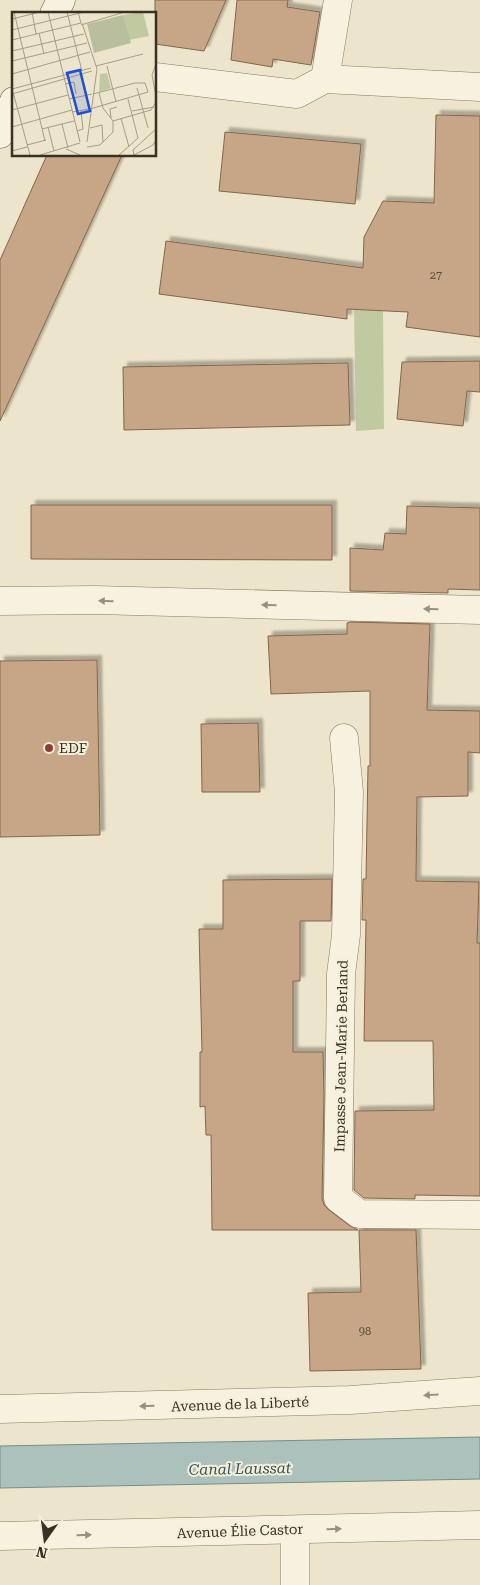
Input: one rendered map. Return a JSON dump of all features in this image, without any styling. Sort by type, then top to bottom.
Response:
[{"type":"street","points":[[55,12],[60,0]]},
{"type":"street","points":[[325,78],[338,0]]},
{"type":"street","points":[[156,77],[297,94],[325,78],[480,87]]},
{"type":"street","points":[[0,134],[12,106]]},
{"type":"street","points":[[0,601],[95,600],[480,610]]},
{"type":"street","name":"Impasse Jean-Marie Berland","points":[[344,738],[350,792],[346,935],[341,974],[338,1198],[358,1214],[480,1215]]},
{"type":"street","name":"Avenue de la Liberté","points":[[0,1409],[340,1401],[480,1391]]},
{"type":"street","name":"Avenue Élie Castor","points":[[0,1536],[480,1525]]},
{"type":"street","points":[[295,1530],[295,1585]]},
{"type":"green space","points":[[354,309],[383,310],[384,429],[356,431]]},
{"type":"water","name":"Canal Laussat","points":[[480,1437],[480,1479],[0,1488],[0,1446]]},
{"type":"building","points":[[155,0],[226,0],[204,51],[156,44]]},
{"type":"building","points":[[237,0],[288,0],[287,7],[320,12],[311,65],[273,59],[272,67],[231,60]]},
{"type":"building","points":[[436,115],[480,116],[480,337],[406,327],[408,312],[347,309],[347,319],[159,294],[166,241],[363,268],[364,237],[383,201],[434,203]]},
{"type":"building","points":[[225,132],[361,144],[355,204],[219,191]]},
{"type":"building","points":[[47,156],[122,156],[0,421],[0,260]]},
{"type":"building","points":[[480,361],[480,392],[467,391],[463,426],[397,419],[402,362]]},
{"type":"building","points":[[348,363],[350,425],[124,430],[123,367]]},
{"type":"building","points":[[31,505],[332,505],[332,560],[31,559]]},
{"type":"building","points":[[407,506],[480,508],[480,590],[448,589],[448,593],[350,591],[350,548],[383,550],[385,533],[406,534]]},
{"type":"building","points":[[347,623],[430,624],[427,710],[480,711],[480,753],[468,752],[468,796],[417,797],[416,881],[479,882],[477,943],[480,943],[480,1196],[415,1195],[415,1199],[364,1198],[354,1190],[355,1111],[434,1110],[433,1041],[364,1041],[366,920],[362,920],[363,879],[366,879],[368,766],[370,766],[370,691],[271,694],[268,636],[347,634]]},
{"type":"building","name":"EDF","points":[[97,660],[100,835],[0,837],[0,661]]},
{"type":"building","points":[[258,723],[260,792],[202,792],[201,724]]},
{"type":"building","points":[[332,879],[331,921],[300,921],[300,981],[293,981],[293,1052],[323,1052],[322,1198],[324,1205],[329,1210],[358,1230],[212,1230],[211,1135],[206,1135],[205,1106],[200,1107],[200,1052],[202,1052],[199,929],[223,929],[223,880]]},
{"type":"building","points":[[359,1230],[416,1230],[421,1369],[310,1371],[308,1293],[361,1292]]},
{"type":"place","name":"EDF","points":[[49,748]]}]
